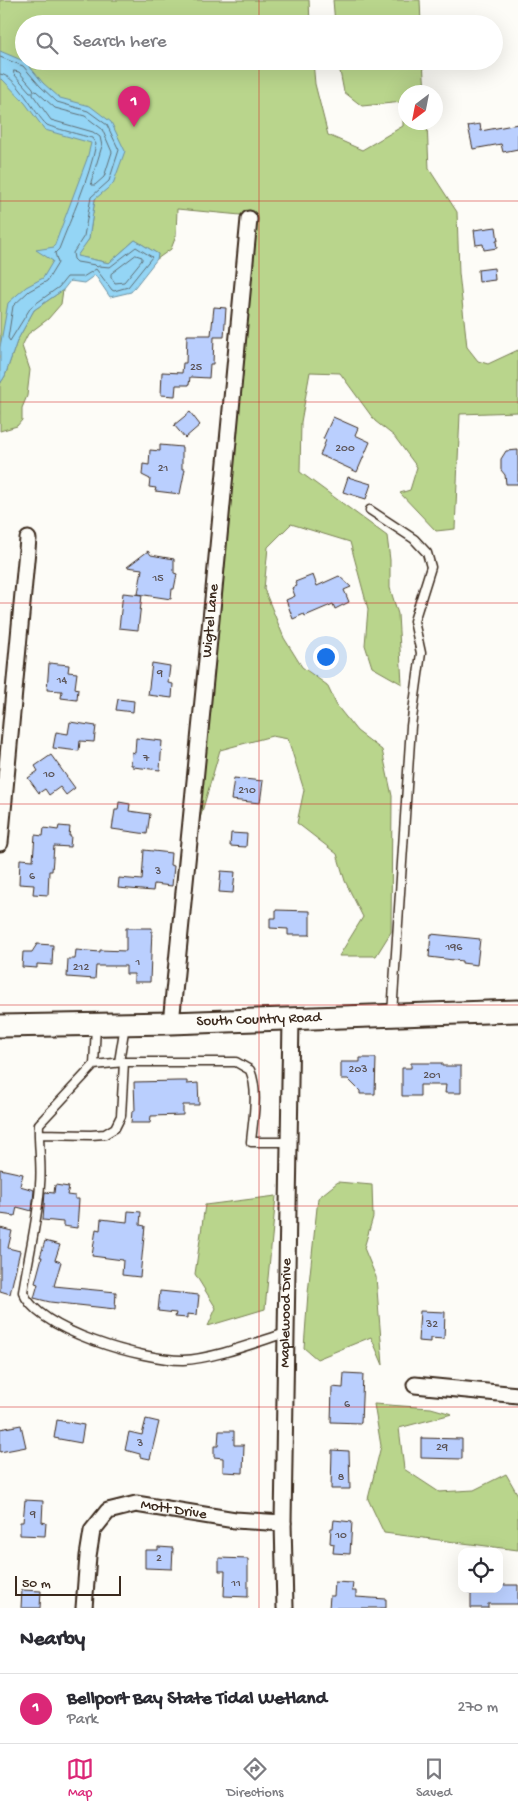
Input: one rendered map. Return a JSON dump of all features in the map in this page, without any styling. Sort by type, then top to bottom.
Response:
[{"type":"main road","name":"South Country Road","points":[[0,1026],[171,1023],[518,1011]]},
{"type":"street","name":"Wigtel Lane","points":[[171,1023],[249,219]]},
{"type":"street","points":[[0,843],[28,539]]},
{"type":"street","name":"Maplewood Drive","points":[[284,1608],[283,1522],[291,1019]]},
{"type":"street","points":[[415,1385],[518,1395]]},
{"type":"street","name":"Mott Drive","points":[[84,1608],[92,1531],[108,1511],[136,1504],[235,1520],[283,1522]]},
{"type":"lane","points":[[370,510],[414,539],[427,553],[432,568],[414,622],[421,653],[411,726],[392,1014]]},
{"type":"lane","points":[[96,1024],[94,1065],[39,1124],[42,1160],[40,1187],[23,1292],[26,1301],[40,1314],[58,1326],[148,1357],[184,1360],[220,1354],[286,1333]]},
{"type":"lane","points":[[39,1134],[91,1136],[105,1134],[115,1128],[121,1116],[125,1024]]},
{"type":"lane","points":[[94,1065],[122,1062],[236,1062],[250,1070],[254,1080],[251,1142],[289,1142]]},
{"type":"green space","points":[[0,0],[309,0],[310,15],[15,15],[15,70],[314,70],[315,84],[328,135],[362,150],[398,129],[427,130],[429,169],[457,212],[459,273],[467,347],[478,361],[488,364],[518,350],[518,412],[460,414],[455,529],[436,531],[400,493],[410,490],[417,467],[394,436],[375,421],[340,373],[310,372],[301,422],[300,472],[387,536],[390,560],[390,588],[398,614],[402,684],[372,667],[365,645],[368,609],[350,542],[291,524],[268,547],[264,589],[284,638],[302,667],[327,685],[337,706],[357,731],[382,750],[392,796],[391,932],[376,956],[339,956],[363,917],[345,881],[337,854],[297,823],[304,790],[288,739],[272,736],[220,750],[199,822],[255,228],[251,216],[177,209],[176,236],[171,249],[157,259],[158,254],[135,240],[109,263],[76,256],[89,239],[95,199],[89,193],[58,280],[22,305],[0,373]]},
{"type":"green space","points":[[333,0],[420,0],[421,15],[334,15]]},
{"type":"green space","points":[[340,70],[424,70],[425,85],[398,85],[398,102],[362,106],[344,92]]},
{"type":"green space","points":[[63,290],[61,304],[48,319],[28,334],[22,346],[30,370],[27,396],[22,408],[22,420],[17,426],[0,431],[0,384],[5,376],[17,341],[34,310]]},
{"type":"green space","points":[[338,1182],[372,1185],[373,1217],[364,1248],[376,1277],[383,1365],[371,1337],[317,1359],[304,1348],[318,1198]]},
{"type":"green space","points":[[276,1196],[265,1309],[208,1326],[216,1308],[195,1274],[205,1205]]},
{"type":"green space","points":[[374,1404],[431,1408],[452,1414],[399,1428],[404,1469],[439,1492],[474,1490],[506,1474],[518,1495],[518,1550],[384,1533],[368,1499],[381,1446]]},
{"type":"water","points":[[0,51],[15,57],[15,70],[32,70],[43,83],[60,98],[90,106],[111,122],[125,151],[113,184],[95,199],[89,239],[77,256],[109,263],[135,240],[158,254],[157,259],[131,292],[110,297],[95,275],[84,283],[70,281],[63,290],[34,310],[17,341],[5,376],[0,384],[0,347],[8,303],[26,287],[43,278],[53,261],[36,250],[54,247],[87,159],[91,143],[45,130],[25,103],[0,79]]},
{"type":"building","points":[[480,124],[481,131],[518,124],[518,149],[503,152],[501,144],[473,149],[468,126]]},
{"type":"building","points":[[496,227],[497,248],[484,250],[483,244],[476,245],[474,230]]},
{"type":"building","points":[[494,268],[495,280],[479,282],[478,270]]},
{"type":"building","points":[[214,307],[226,308],[224,337],[214,337],[213,364],[210,364],[209,378],[190,377],[189,385],[176,385],[175,396],[161,395],[162,372],[182,373],[183,363],[186,363],[187,335],[211,335]]},
{"type":"building","points":[[190,412],[200,425],[185,438],[174,425]]},
{"type":"building","points":[[333,417],[358,428],[355,435],[370,442],[357,472],[320,455],[326,440],[323,439]]},
{"type":"building","points":[[160,445],[182,447],[182,469],[185,469],[180,494],[155,491],[156,488],[149,487],[150,479],[142,475],[143,464],[149,465],[150,450],[160,451]]},
{"type":"building","points":[[518,450],[518,484],[506,484],[505,475],[501,470],[501,459],[506,451]]},
{"type":"building","points":[[348,477],[371,484],[366,499],[343,492]]},
{"type":"building","points":[[148,551],[151,555],[174,559],[174,573],[177,574],[171,599],[138,594],[142,569],[127,567]]},
{"type":"building","points":[[313,575],[317,586],[339,576],[351,587],[344,590],[349,602],[335,609],[333,604],[293,619],[286,600],[295,596],[292,588],[297,586],[295,582]]},
{"type":"building","points":[[123,593],[142,595],[138,630],[119,628]]},
{"type":"building","points":[[49,663],[69,665],[68,672],[77,673],[75,688],[78,689],[77,700],[61,698],[62,691],[47,690]]},
{"type":"building","points":[[152,663],[170,666],[168,683],[173,684],[172,698],[148,695]]},
{"type":"building","points":[[118,699],[134,701],[133,712],[116,710]]},
{"type":"building","points":[[70,722],[96,726],[94,742],[80,741],[79,751],[53,748],[56,732],[68,734]]},
{"type":"building","points":[[136,738],[162,741],[160,770],[133,767],[131,765],[132,752],[135,753]]},
{"type":"building","points":[[51,755],[75,788],[66,795],[60,787],[49,795],[45,789],[39,793],[28,778],[38,771],[35,766]]},
{"type":"building","points":[[234,778],[263,781],[260,803],[231,800]]},
{"type":"building","points":[[119,802],[130,804],[129,811],[150,814],[147,834],[112,829],[115,810],[118,810]]},
{"type":"building","points":[[59,826],[70,827],[70,847],[54,846],[52,871],[49,871],[48,895],[33,894],[34,885],[19,884],[20,859],[33,860],[35,835],[43,836],[44,828],[58,830]]},
{"type":"building","points":[[231,833],[247,834],[246,847],[230,846]]},
{"type":"building","points":[[144,850],[171,853],[170,865],[174,866],[172,886],[154,884],[153,891],[118,888],[119,878],[142,880]]},
{"type":"building","points":[[221,871],[235,872],[233,893],[219,892]]},
{"type":"building","points":[[276,910],[310,911],[310,935],[288,935],[288,929],[270,928],[270,918],[276,918]]},
{"type":"building","points":[[126,928],[152,928],[150,982],[134,982],[134,974],[126,974],[126,966],[96,966],[95,979],[67,977],[68,959],[75,959],[76,950],[100,952],[100,950],[126,951]]},
{"type":"building","points":[[431,934],[480,939],[477,965],[429,957]]},
{"type":"building","points":[[37,944],[53,945],[52,965],[37,964],[37,968],[22,967],[23,952],[32,952]]},
{"type":"building","points":[[360,1058],[376,1058],[375,1094],[360,1094],[360,1091],[348,1079],[341,1079],[341,1062],[360,1062]]},
{"type":"building","points":[[411,1063],[442,1063],[442,1066],[461,1066],[461,1093],[445,1093],[446,1085],[420,1085],[420,1096],[402,1096],[402,1068],[411,1068]]},
{"type":"building","points":[[187,1081],[187,1084],[198,1083],[199,1105],[183,1105],[183,1115],[151,1116],[150,1123],[131,1123],[132,1111],[135,1111],[134,1082]]},
{"type":"building","points":[[0,1169],[23,1174],[20,1186],[34,1190],[32,1211],[17,1207],[15,1216],[0,1214]]},
{"type":"building","points":[[55,1185],[69,1187],[67,1195],[75,1196],[75,1199],[79,1199],[77,1228],[63,1226],[63,1222],[43,1220],[45,1192],[54,1193]]},
{"type":"building","points":[[128,1211],[141,1212],[140,1225],[145,1226],[140,1277],[122,1275],[123,1260],[92,1256],[96,1229],[100,1230],[101,1219],[127,1222]]},
{"type":"building","points":[[0,1228],[12,1231],[8,1248],[20,1251],[10,1294],[0,1291]]},
{"type":"building","points":[[45,1241],[60,1245],[55,1260],[61,1262],[54,1286],[116,1292],[115,1309],[50,1302],[34,1298],[38,1284],[35,1283],[42,1257],[40,1257]]},
{"type":"building","points":[[160,1291],[199,1295],[197,1315],[187,1314],[187,1318],[175,1317],[176,1313],[158,1311]]},
{"type":"building","points":[[420,1311],[445,1312],[444,1339],[430,1338],[430,1342],[418,1341]]},
{"type":"building","points":[[344,1373],[363,1374],[361,1423],[331,1422],[332,1387],[343,1388]]},
{"type":"building","points":[[146,1419],[159,1422],[150,1459],[140,1457],[140,1454],[125,1450],[129,1432],[142,1435]]},
{"type":"building","points":[[57,1420],[84,1425],[81,1443],[54,1438]]},
{"type":"building","points":[[21,1425],[26,1447],[0,1452],[0,1429]]},
{"type":"building","points":[[219,1431],[234,1431],[234,1445],[244,1445],[243,1473],[223,1472],[223,1458],[214,1457],[214,1446],[218,1446]]},
{"type":"building","points":[[421,1438],[462,1439],[462,1459],[421,1458]]},
{"type":"building","points":[[332,1450],[349,1451],[350,1489],[331,1489]]},
{"type":"building","points":[[25,1500],[43,1501],[42,1522],[46,1523],[45,1536],[20,1535],[20,1522],[23,1522]]},
{"type":"building","points":[[334,1520],[352,1522],[350,1554],[333,1553],[334,1544],[330,1543],[331,1528],[333,1528]]},
{"type":"building","points":[[158,1547],[173,1548],[172,1569],[145,1568],[145,1550],[158,1550]]},
{"type":"building","points":[[219,1558],[248,1559],[248,1597],[224,1596],[225,1571],[219,1571]]},
{"type":"building","points":[[335,1582],[353,1583],[352,1591],[356,1591],[356,1597],[386,1599],[386,1608],[329,1608],[330,1596],[334,1596]]},
{"type":"building","points":[[503,1585],[518,1585],[518,1604],[488,1604],[488,1608],[471,1608],[471,1593],[503,1593]]},
{"type":"building","points":[[22,1590],[41,1591],[40,1608],[21,1608]]},
{"type":"place","name":"Bellport Bay State Tidal Wetland","points":[[134,127]]}]
